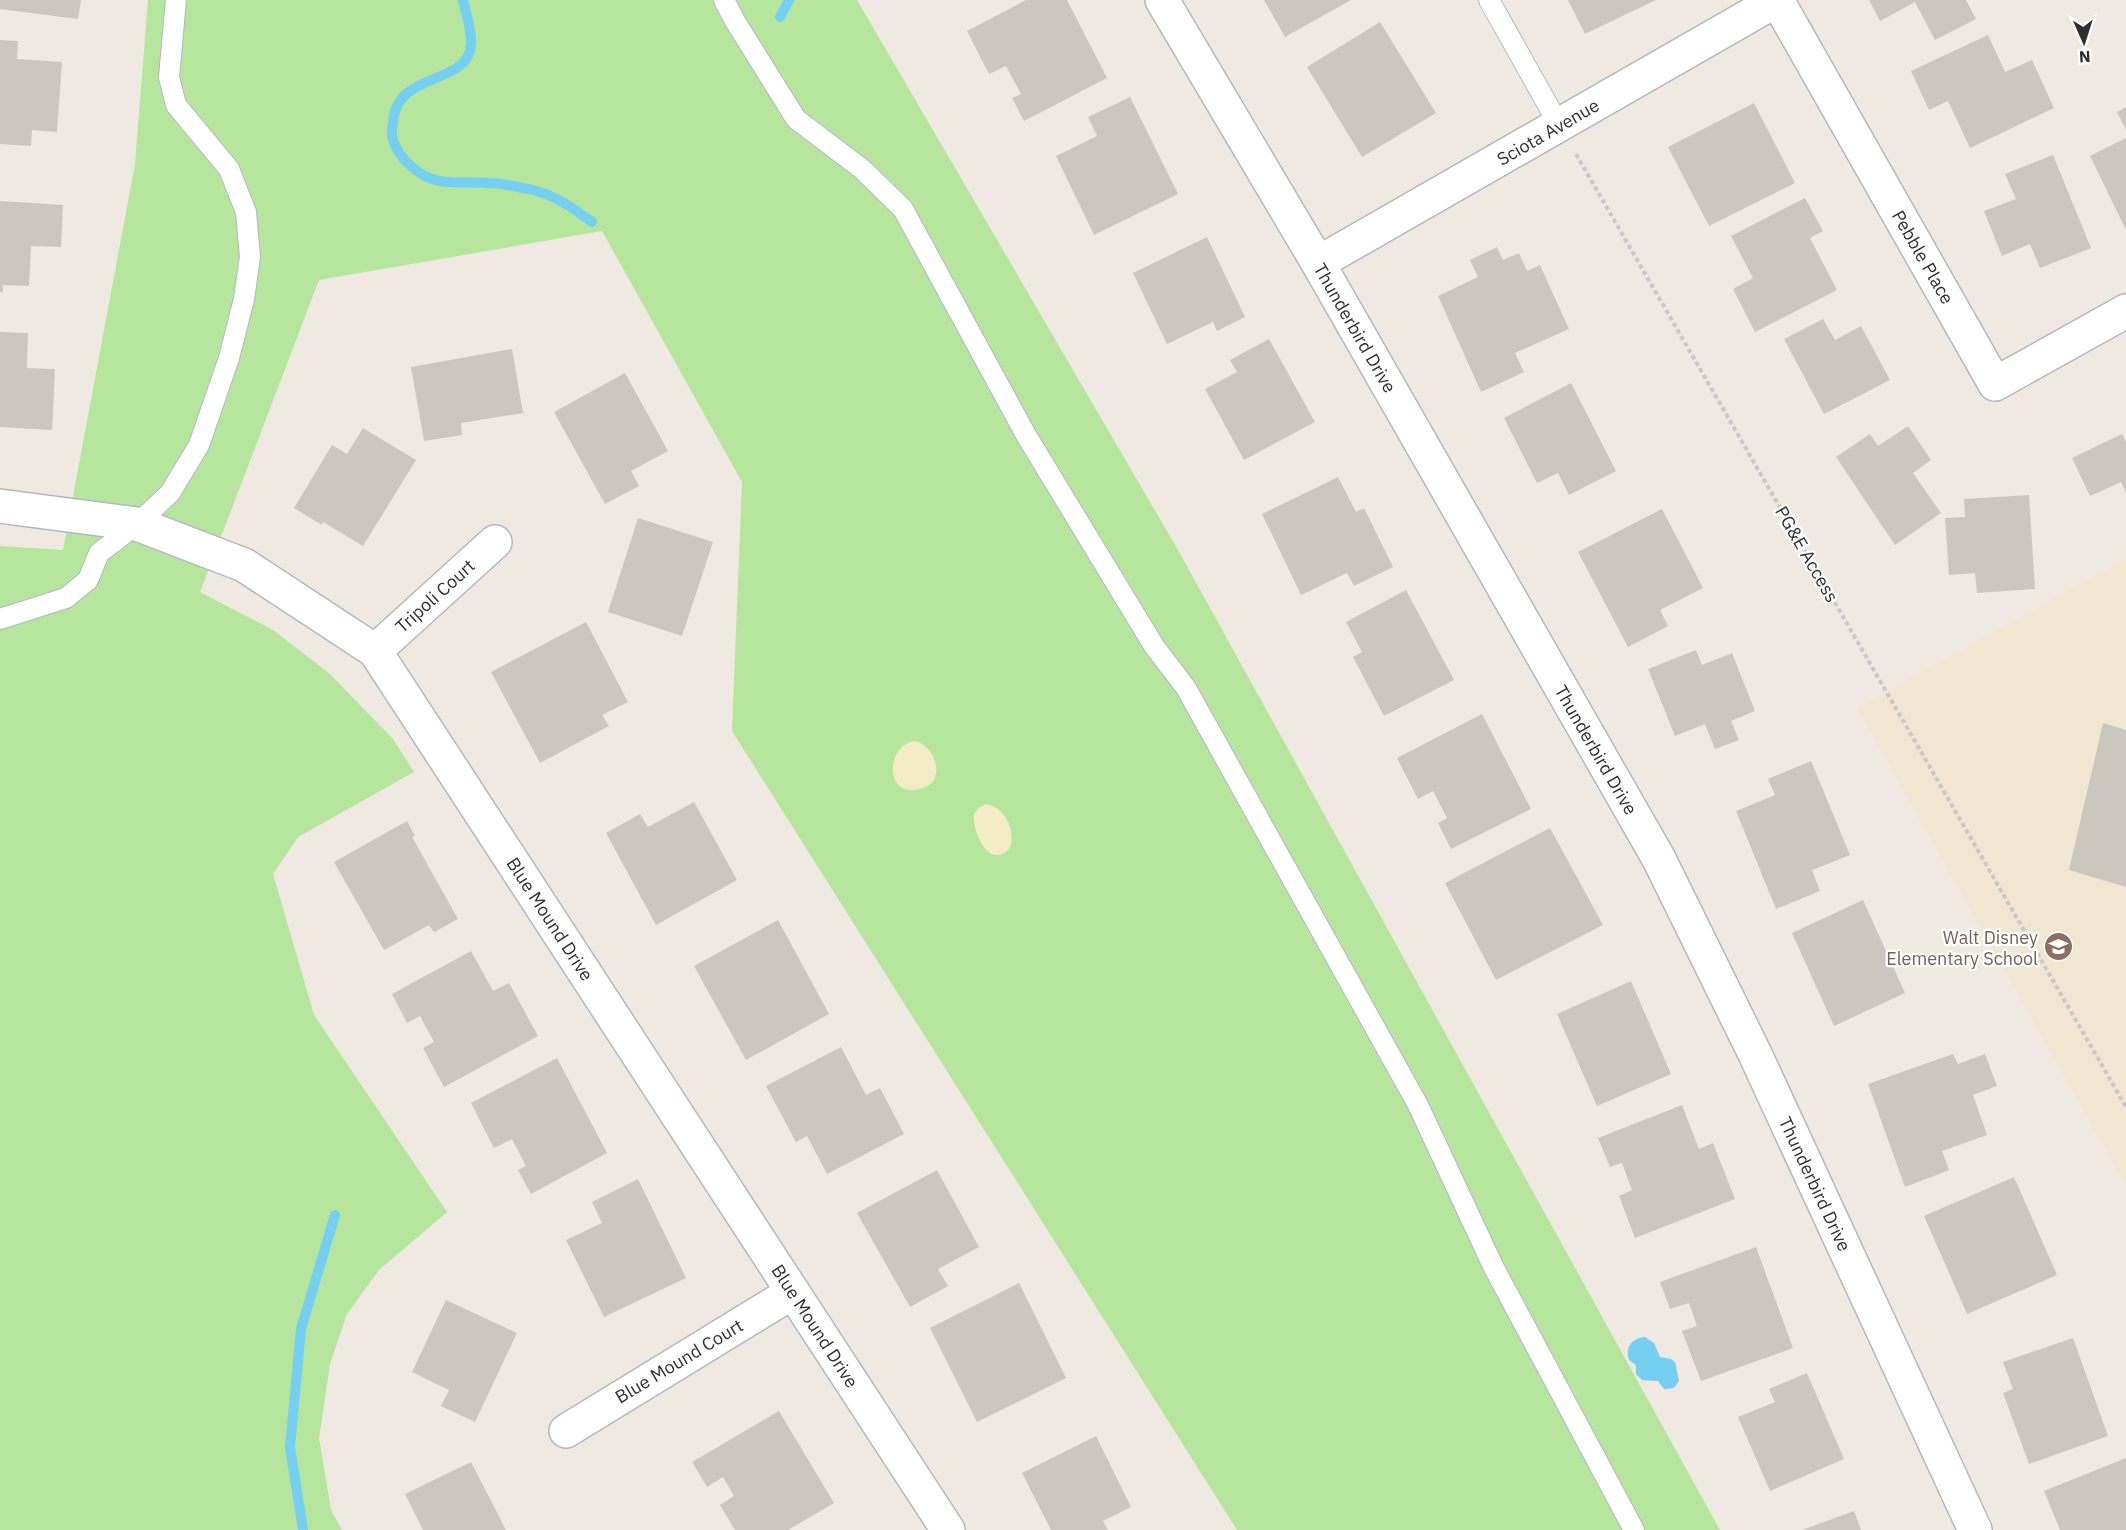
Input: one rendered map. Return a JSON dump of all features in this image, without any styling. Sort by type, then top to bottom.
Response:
[{"type":"street","name":"Thunderbird Drive","points":[[1162,0],[1318,263],[1659,860],[1760,1065],[1975,1530]]},
{"type":"street","name":"Sciota Avenue","points":[[1318,263],[1777,0]]},
{"type":"street","name":"Pebble Place","points":[[1777,0],[1995,384],[2126,311]]},
{"type":"street","name":"Blue Mound Drive","points":[[0,506],[137,524],[244,565],[375,651],[948,1530]]},
{"type":"street","name":"Tripoli Court","points":[[375,651],[495,542]]},
{"type":"street","name":"Blue Mound Court","points":[[566,1431],[793,1292]]},
{"type":"lane","points":[[0,619],[66,598],[88,580],[99,553],[137,524],[170,493],[199,446],[229,358],[244,299],[250,257],[246,212],[229,169],[176,105],[169,77],[176,0]]},
{"type":"lane","points":[[724,0],[796,118],[862,169],[903,209],[1026,435],[1154,646],[1186,688],[1412,1095],[1493,1266],[1634,1530]]},
{"type":"lane","points":[[1489,0],[1559,125]]},
{"type":"path","name":"PG&E Access","points":[[1559,125],[2126,1107]]},
{"type":"shaded area","name":"Walt Disney Elementary School","points":[[2126,559],[2126,1186],[1857,708]]},
{"type":"green space","points":[[148,0],[857,0],[1178,550],[1720,1530],[1237,1530],[732,731],[742,482],[602,231],[319,280],[200,592],[273,630],[330,674],[393,739],[414,772],[298,837],[273,874],[314,1015],[447,1212],[379,1270],[347,1314],[330,1364],[319,1438],[331,1510],[342,1530],[0,1530],[0,546],[63,550],[135,164]]},
{"type":"sand","points":[[915,741],[925,746],[932,755],[936,772],[934,780],[929,785],[920,789],[908,790],[900,786],[895,779],[894,761],[898,752],[905,745]]},
{"type":"sand","points":[[986,804],[999,810],[1010,827],[1010,848],[1002,854],[995,855],[989,852],[983,846],[976,830],[974,814],[978,808]]},
{"type":"water","points":[[1645,1337],[1654,1343],[1660,1357],[1675,1362],[1679,1381],[1674,1388],[1664,1389],[1658,1381],[1642,1380],[1636,1374],[1636,1365],[1629,1360],[1628,1351],[1633,1341]]},
{"type":"building","points":[[0,0],[81,0],[78,19],[0,9]]},
{"type":"building","points":[[1026,0],[1067,0],[1107,78],[1024,121],[1012,98],[1021,94],[1006,66],[989,74],[967,31]]},
{"type":"building","points":[[1264,0],[1351,0],[1285,37]]},
{"type":"building","points":[[1568,0],[1656,0],[1585,34]]},
{"type":"building","points":[[1869,0],[1966,0],[1976,19],[1935,40],[1915,2],[1880,21]]},
{"type":"building","points":[[1380,22],[1436,113],[1362,157],[1307,67]]},
{"type":"building","points":[[1988,35],[2005,72],[2032,60],[2054,108],[1970,148],[1948,101],[1929,110],[1911,71]]},
{"type":"building","points":[[0,40],[18,41],[17,59],[62,62],[57,132],[32,130],[31,146],[0,144]]},
{"type":"building","points":[[1130,97],[1178,194],[1094,235],[1056,156],[1097,136],[1088,117]]},
{"type":"building","points":[[1754,103],[1795,183],[1709,226],[1668,147]]},
{"type":"building","points":[[2126,107],[2126,130],[2117,112]]},
{"type":"building","points":[[2126,138],[2126,230],[2090,156]]},
{"type":"building","points":[[2053,155],[2091,248],[2040,268],[2030,244],[2002,256],[1984,211],[2016,199],[2005,174]]},
{"type":"building","points":[[1805,198],[1823,231],[1810,238],[1837,290],[1755,332],[1733,289],[1753,278],[1731,236]]},
{"type":"building","points":[[0,201],[63,205],[61,247],[31,246],[29,286],[3,285],[3,292],[0,292]]},
{"type":"building","points":[[1207,237],[1245,317],[1217,331],[1213,322],[1167,344],[1133,273]]},
{"type":"building","points":[[1497,247],[1503,260],[1519,253],[1527,271],[1540,265],[1569,329],[1515,353],[1524,372],[1481,392],[1438,296],[1478,277],[1470,260]]},
{"type":"building","points":[[1823,319],[1835,340],[1861,326],[1890,380],[1824,414],[1784,339]]},
{"type":"building","points":[[0,332],[28,333],[27,368],[55,369],[52,430],[0,427]]},
{"type":"building","points":[[1269,339],[1315,422],[1244,460],[1205,389],[1237,372],[1230,360]]},
{"type":"building","points":[[512,349],[523,413],[461,423],[462,435],[424,441],[411,367]]},
{"type":"building","points":[[625,373],[668,451],[631,471],[639,486],[605,504],[554,412]]},
{"type":"building","points":[[1571,383],[1616,471],[1569,495],[1558,473],[1537,483],[1504,418]]},
{"type":"building","points":[[1908,426],[1931,460],[1913,473],[1941,513],[1895,545],[1836,457],[1870,434],[1878,446]]},
{"type":"building","points":[[363,428],[416,460],[363,546],[294,508],[332,445],[347,454]]},
{"type":"building","points":[[2122,434],[2126,442],[2126,493],[2121,482],[2090,496],[2072,458]]},
{"type":"building","points":[[1338,477],[1356,512],[1364,508],[1393,567],[1354,586],[1347,573],[1301,595],[1262,514]]},
{"type":"building","points":[[2029,495],[2035,589],[1977,593],[1975,573],[1949,575],[1945,518],[1965,517],[1964,499]]},
{"type":"building","points":[[1662,509],[1703,588],[1660,610],[1668,626],[1628,647],[1578,552]]},
{"type":"building","points":[[638,518],[713,542],[682,636],[608,612]]},
{"type":"building","points":[[1406,590],[1454,680],[1384,716],[1353,657],[1362,652],[1346,622]]},
{"type":"building","points":[[586,622],[628,702],[602,715],[609,726],[540,763],[491,672]]},
{"type":"building","points":[[1696,650],[1702,665],[1732,653],[1755,711],[1731,721],[1739,740],[1715,749],[1705,724],[1675,736],[1648,669]]},
{"type":"building","points":[[1482,714],[1531,809],[1451,849],[1438,823],[1447,818],[1433,791],[1418,799],[1397,758]]},
{"type":"building","points":[[2103,723],[2126,730],[2126,887],[2069,870]]},
{"type":"building","points":[[1811,761],[1850,855],[1812,870],[1820,891],[1776,909],[1736,811],[1775,795],[1768,779]]},
{"type":"building","points":[[694,802],[737,880],[656,925],[606,833],[640,814],[648,827]]},
{"type":"building","points":[[407,821],[415,836],[412,837],[458,919],[434,932],[429,925],[384,950],[334,862]]},
{"type":"building","points":[[1550,828],[1603,925],[1496,980],[1445,883]]},
{"type":"building","points":[[1863,900],[1905,993],[1834,1026],[1792,933]]},
{"type":"building","points":[[778,920],[829,1014],[746,1060],[694,966]]},
{"type":"building","points":[[471,951],[493,991],[509,983],[538,1036],[444,1087],[423,1048],[434,1042],[420,1016],[407,1023],[392,994]]},
{"type":"building","points":[[1631,981],[1671,1074],[1597,1106],[1557,1014]]},
{"type":"building","points":[[841,1047],[866,1095],[880,1088],[904,1134],[827,1174],[807,1136],[796,1142],[766,1086]]},
{"type":"building","points":[[1953,1054],[1958,1064],[1985,1054],[1997,1086],[1973,1095],[1987,1135],[1942,1151],[1949,1170],[1905,1187],[1868,1084]]},
{"type":"building","points":[[557,1058],[607,1153],[531,1194],[518,1170],[526,1166],[512,1139],[494,1148],[471,1103]]},
{"type":"building","points":[[1682,1105],[1699,1149],[1713,1143],[1735,1199],[1635,1238],[1619,1196],[1632,1190],[1622,1163],[1610,1167],[1598,1138]]},
{"type":"building","points":[[937,1170],[979,1247],[938,1269],[948,1286],[910,1307],[857,1213]]},
{"type":"building","points":[[2014,1177],[2057,1275],[1967,1314],[1924,1216]]},
{"type":"building","points":[[638,1179],[686,1278],[604,1317],[566,1240],[602,1223],[592,1202]]},
{"type":"building","points":[[1756,1247],[1793,1348],[1701,1381],[1682,1331],[1697,1326],[1689,1303],[1670,1309],[1660,1282]]},
{"type":"building","points":[[1019,1283],[1066,1378],[977,1422],[930,1328]]},
{"type":"building","points":[[446,1300],[517,1333],[475,1422],[441,1406],[449,1390],[412,1372]]},
{"type":"building","points":[[2073,1338],[2108,1436],[2029,1464],[2003,1393],[2013,1389],[2003,1362]]},
{"type":"building","points":[[1807,1373],[1844,1459],[1770,1491],[1738,1417],[1775,1402],[1769,1389]]},
{"type":"building","points":[[779,1411],[834,1503],[788,1530],[735,1530],[720,1505],[734,1496],[723,1477],[707,1487],[692,1462]]},
{"type":"building","points":[[1096,1436],[1131,1507],[1103,1521],[1108,1530],[1051,1530],[1022,1473]]},
{"type":"building","points":[[2126,1458],[2126,1530],[2060,1530],[2044,1491]]},
{"type":"building","points":[[471,1462],[506,1530],[423,1530],[405,1494]]},
{"type":"building","points":[[1854,1511],[1861,1530],[1802,1530]]},
{"type":"waterway","points":[[463,0],[471,39],[467,58],[458,67],[406,94],[397,105],[392,138],[398,151],[411,166],[429,178],[447,182],[499,184],[533,190],[557,199],[592,222]]},
{"type":"waterway","points":[[780,17],[789,0]]},
{"type":"waterway","points":[[303,1530],[290,1447],[301,1329],[335,1215]]},
{"type":"place","name":"Walt Disney Elementary School","points":[[2059,947]]}]
